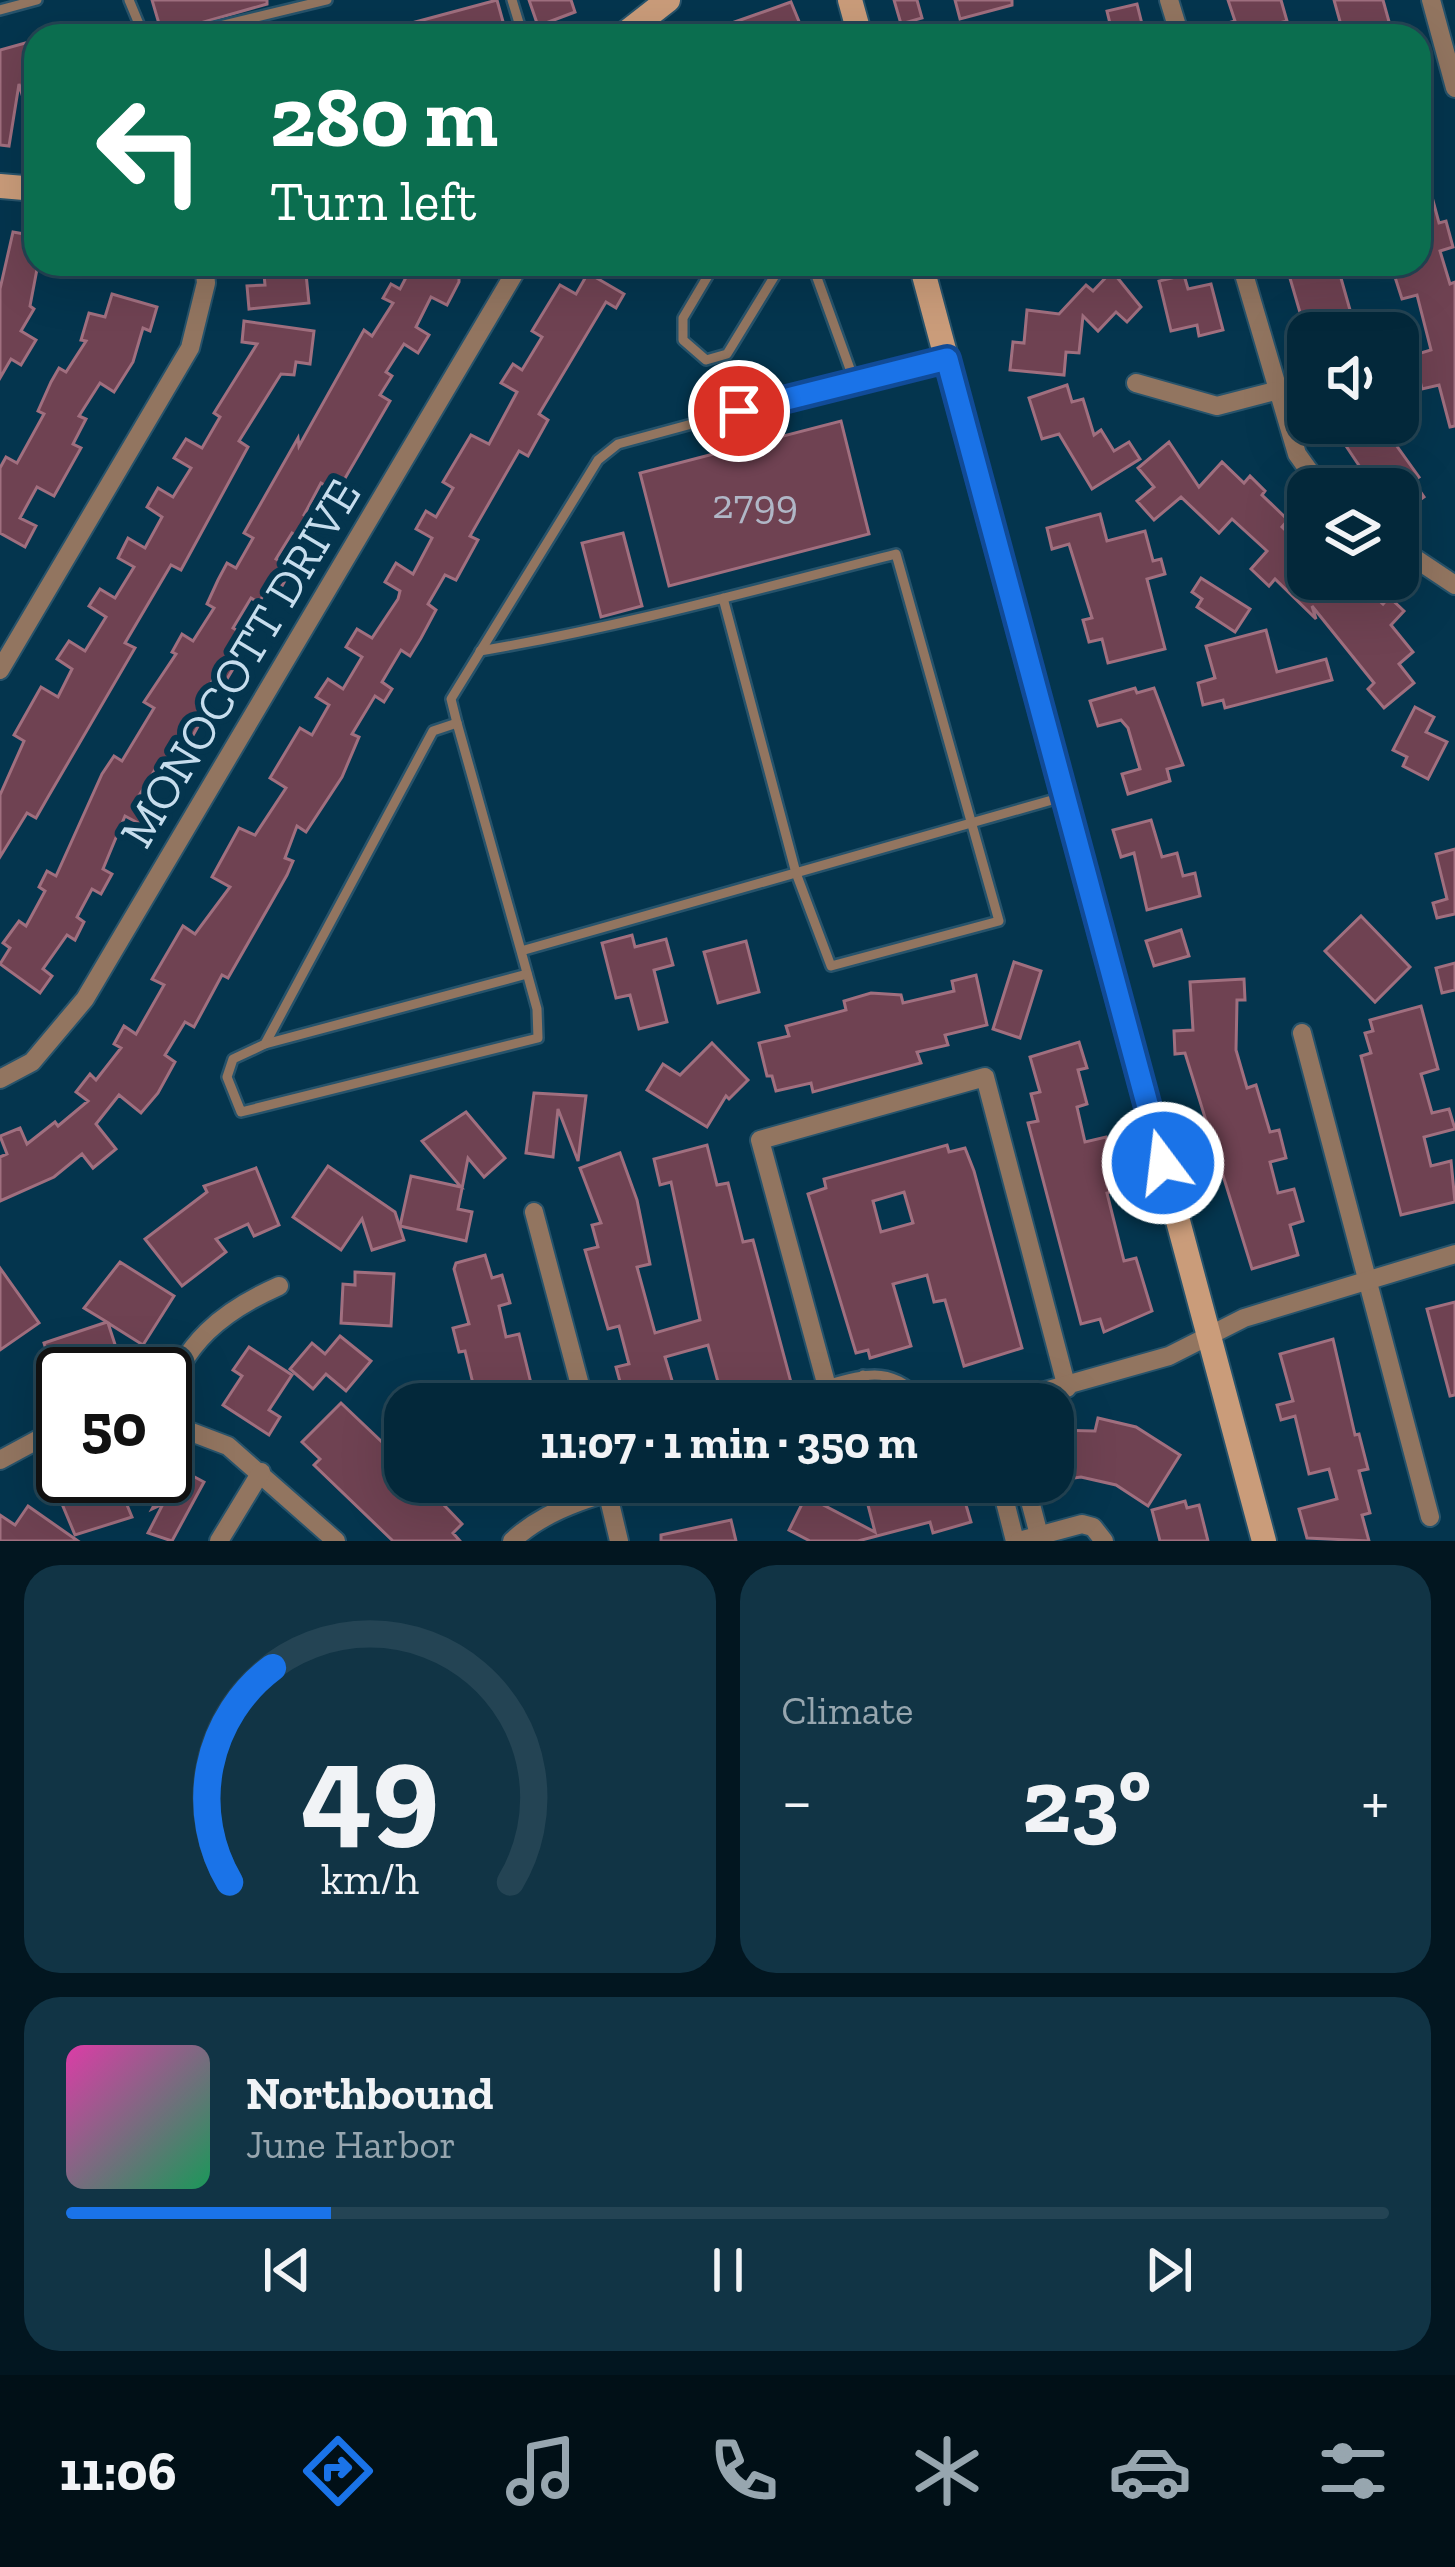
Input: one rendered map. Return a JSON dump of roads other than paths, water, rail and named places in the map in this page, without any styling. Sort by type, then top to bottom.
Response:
[{"type":"main road","points":[[637,24],[668,0]]},
{"type":"main road","points":[[924,276],[1264,1541]]},
{"type":"street","points":[[1431,0],[1455,88]]},
{"type":"street","points":[[0,670],[190,348],[205,276]]},
{"type":"street","name":"MONOCOTT DRIVE","points":[[0,1079],[32,1062],[85,999],[513,276]]},
{"type":"street","points":[[1244,276],[1275,391],[1297,454],[1307,468]]},
{"type":"street","points":[[1136,383],[1217,406],[1275,391]]},
{"type":"street","points":[[1419,561],[1455,585]]},
{"type":"street","points":[[1302,1033],[1430,1517]]},
{"type":"street","points":[[825,1383],[760,1140],[985,1077],[1066,1383]]},
{"type":"street","points":[[534,1212],[579,1383]]},
{"type":"street","points":[[1074,1386],[1210,1339],[1244,1318],[1455,1254]]},
{"type":"street","points":[[192,1347],[232,1309],[279,1286]]},
{"type":"street","points":[[192,1432],[228,1446],[336,1541]]},
{"type":"street","points":[[0,1459],[36,1440]]},
{"type":"street","points":[[219,1541],[261,1472]]},
{"type":"street","points":[[512,1541],[530,1524],[573,1503]]},
{"type":"street","points":[[610,1503],[620,1541]]},
{"type":"street","points":[[1009,1503],[1024,1539]]},
{"type":"street","points":[[1024,1539],[1025,1503]]},
{"type":"street","points":[[1024,1539],[1082,1524],[1094,1527],[1103,1541]]},
{"type":"lane","points":[[0,10],[37,0]]},
{"type":"lane","points":[[228,24],[327,0]]},
{"type":"lane","points":[[708,276],[683,318],[683,340],[706,360],[727,354],[775,276]]},
{"type":"lane","points":[[816,276],[854,380]]},
{"type":"lane","points":[[527,974],[265,1044],[233,1059],[227,1077],[241,1112],[538,1038],[527,974],[451,699],[598,460],[618,444],[947,359]]},
{"type":"lane","points":[[480,651],[590,632],[723,598],[896,554],[999,921],[831,966],[796,873],[723,598]]},
{"type":"lane","points":[[265,1044],[434,731],[458,723]]},
{"type":"lane","points":[[521,951],[1064,796]]},
{"type":"lane","points":[[863,1375],[865,1383]]},
{"type":"lane","points":[[842,1383],[863,1375],[895,1376],[903,1383]]}]
